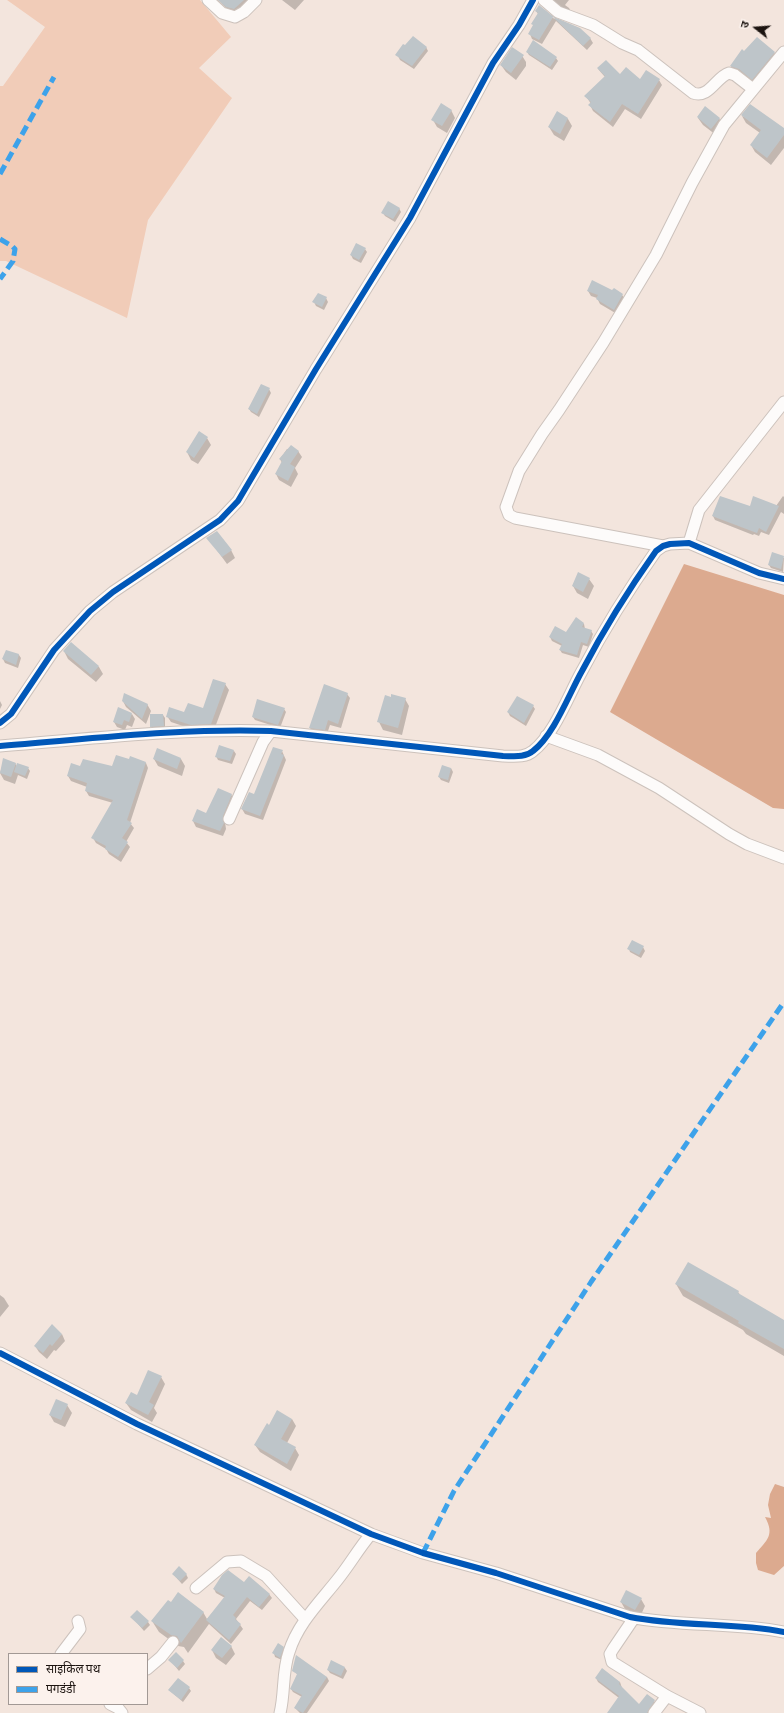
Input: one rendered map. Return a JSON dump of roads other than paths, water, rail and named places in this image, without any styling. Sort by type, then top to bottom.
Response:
[{"type":"street","points":[[208,0],[222,14],[235,17],[244,12],[256,0]]},
{"type":"street","points":[[0,723],[11,714],[54,650],[90,611],[112,592],[220,520],[238,501],[316,368],[410,218],[493,63],[519,25],[533,0]]},
{"type":"street","points":[[544,0],[558,12],[593,24],[622,43],[638,50],[693,93],[701,94],[706,92],[724,75],[729,73],[735,75],[753,90]]},
{"type":"street","points":[[663,546],[516,518],[509,515],[506,507],[519,471],[603,343],[652,261],[724,125],[784,52]]},
{"type":"street","points":[[689,543],[699,510],[784,402]]},
{"type":"street","points":[[0,746],[193,731],[237,730],[272,731],[503,756],[522,756],[531,753],[540,745],[612,618],[656,551],[663,546],[689,543],[759,573],[784,579]]},
{"type":"street","points":[[229,819],[263,742],[272,731]]},
{"type":"street","points":[[546,736],[598,755],[659,788],[747,844],[784,858]]},
{"type":"street","points":[[0,1353],[137,1424],[371,1534],[423,1553],[496,1573],[634,1618],[650,1621],[750,1628],[784,1632]]},
{"type":"street","points":[[280,1713],[287,1657],[294,1640],[305,1619],[339,1578],[371,1534]]},
{"type":"street","points":[[196,1588],[227,1562],[241,1561],[266,1576],[305,1619]]},
{"type":"street","points":[[634,1618],[612,1649],[610,1659],[616,1666],[667,1696],[700,1713]]},
{"type":"street","points":[[62,1653],[80,1629],[78,1621]]},
{"type":"street","points":[[148,1668],[161,1657],[173,1642]]},
{"type":"street","points":[[654,1713],[667,1696]]}]
